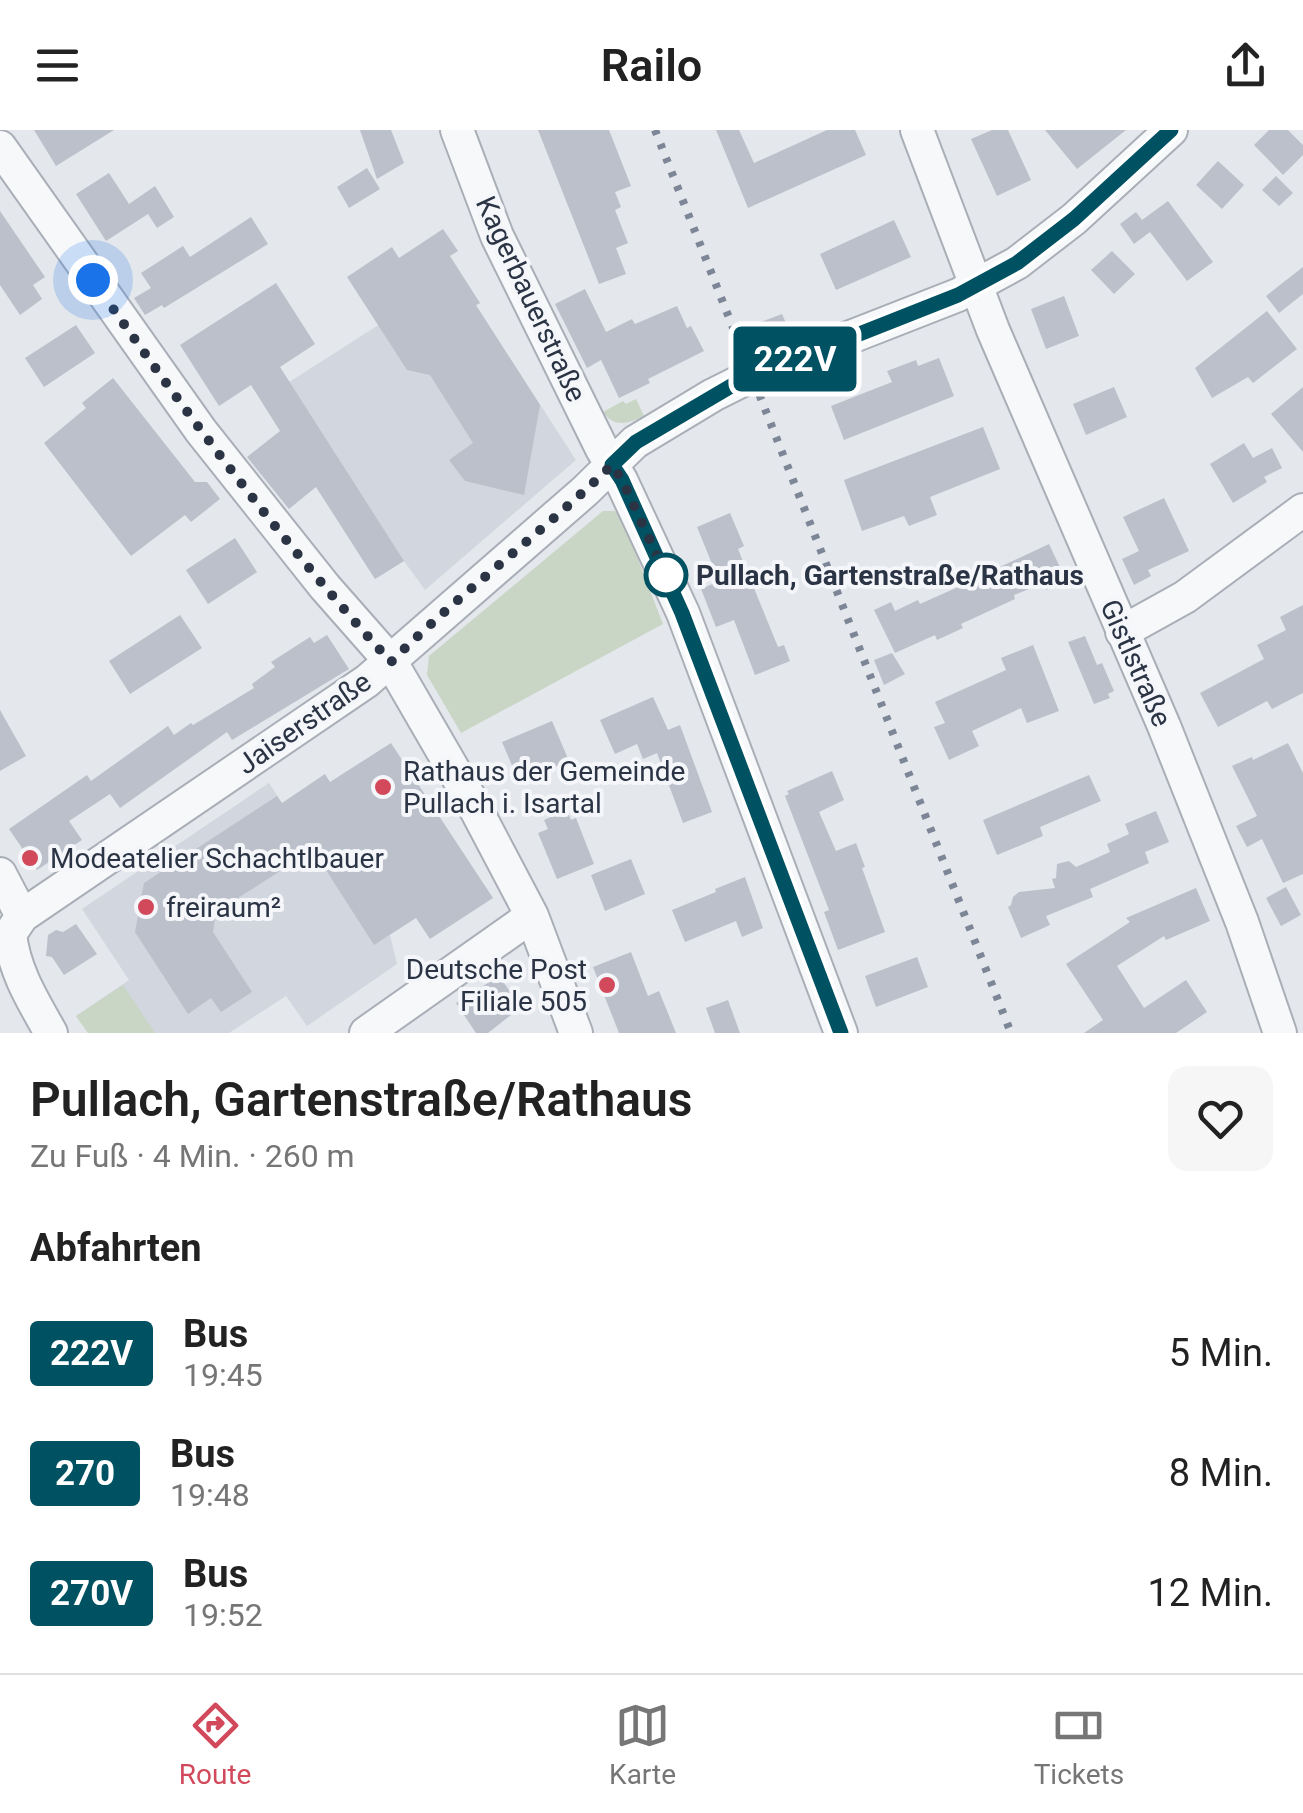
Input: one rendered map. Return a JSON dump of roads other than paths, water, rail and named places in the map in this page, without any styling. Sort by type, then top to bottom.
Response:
[{"type":"street","name":"Kagerbauerstraße","points":[[457,130],[498,236],[622,480],[682,613],[841,1033]]},
{"type":"street","name":"Gistlstraße","points":[[917,130],[976,286],[1164,726],[1236,908],[1280,1033]]},
{"type":"street","name":"Jaiserstraße","points":[[22,916],[367,681],[585,492],[636,442],[738,382],[976,286],[1017,263],[1074,219],[1171,130]]},
{"type":"street","points":[[0,147],[201,431],[325,587],[391,662],[532,916],[576,1033]]},
{"type":"street","points":[[1122,632],[1185,597],[1303,510]]},
{"type":"street","points":[[0,874],[22,916],[10,934],[12,954],[51,1033]]},
{"type":"street","points":[[366,1033],[532,916]]},
{"type":"railway","points":[[655,130],[1011,1033]]},
{"type":"place","name":"Pullach, Gartenstraße/Rathaus","points":[[666,575]]},
{"type":"place","name":"Rathaus der Gemeinde Pullach i. Isartal","points":[[383,787]]},
{"type":"place","name":"Modeatelier Schachtlbauer","points":[[30,858]]},
{"type":"place","name":"freiraum²","points":[[146,907]]},
{"type":"place","name":"Deutsche Post Filiale 505","points":[[607,985]]}]
